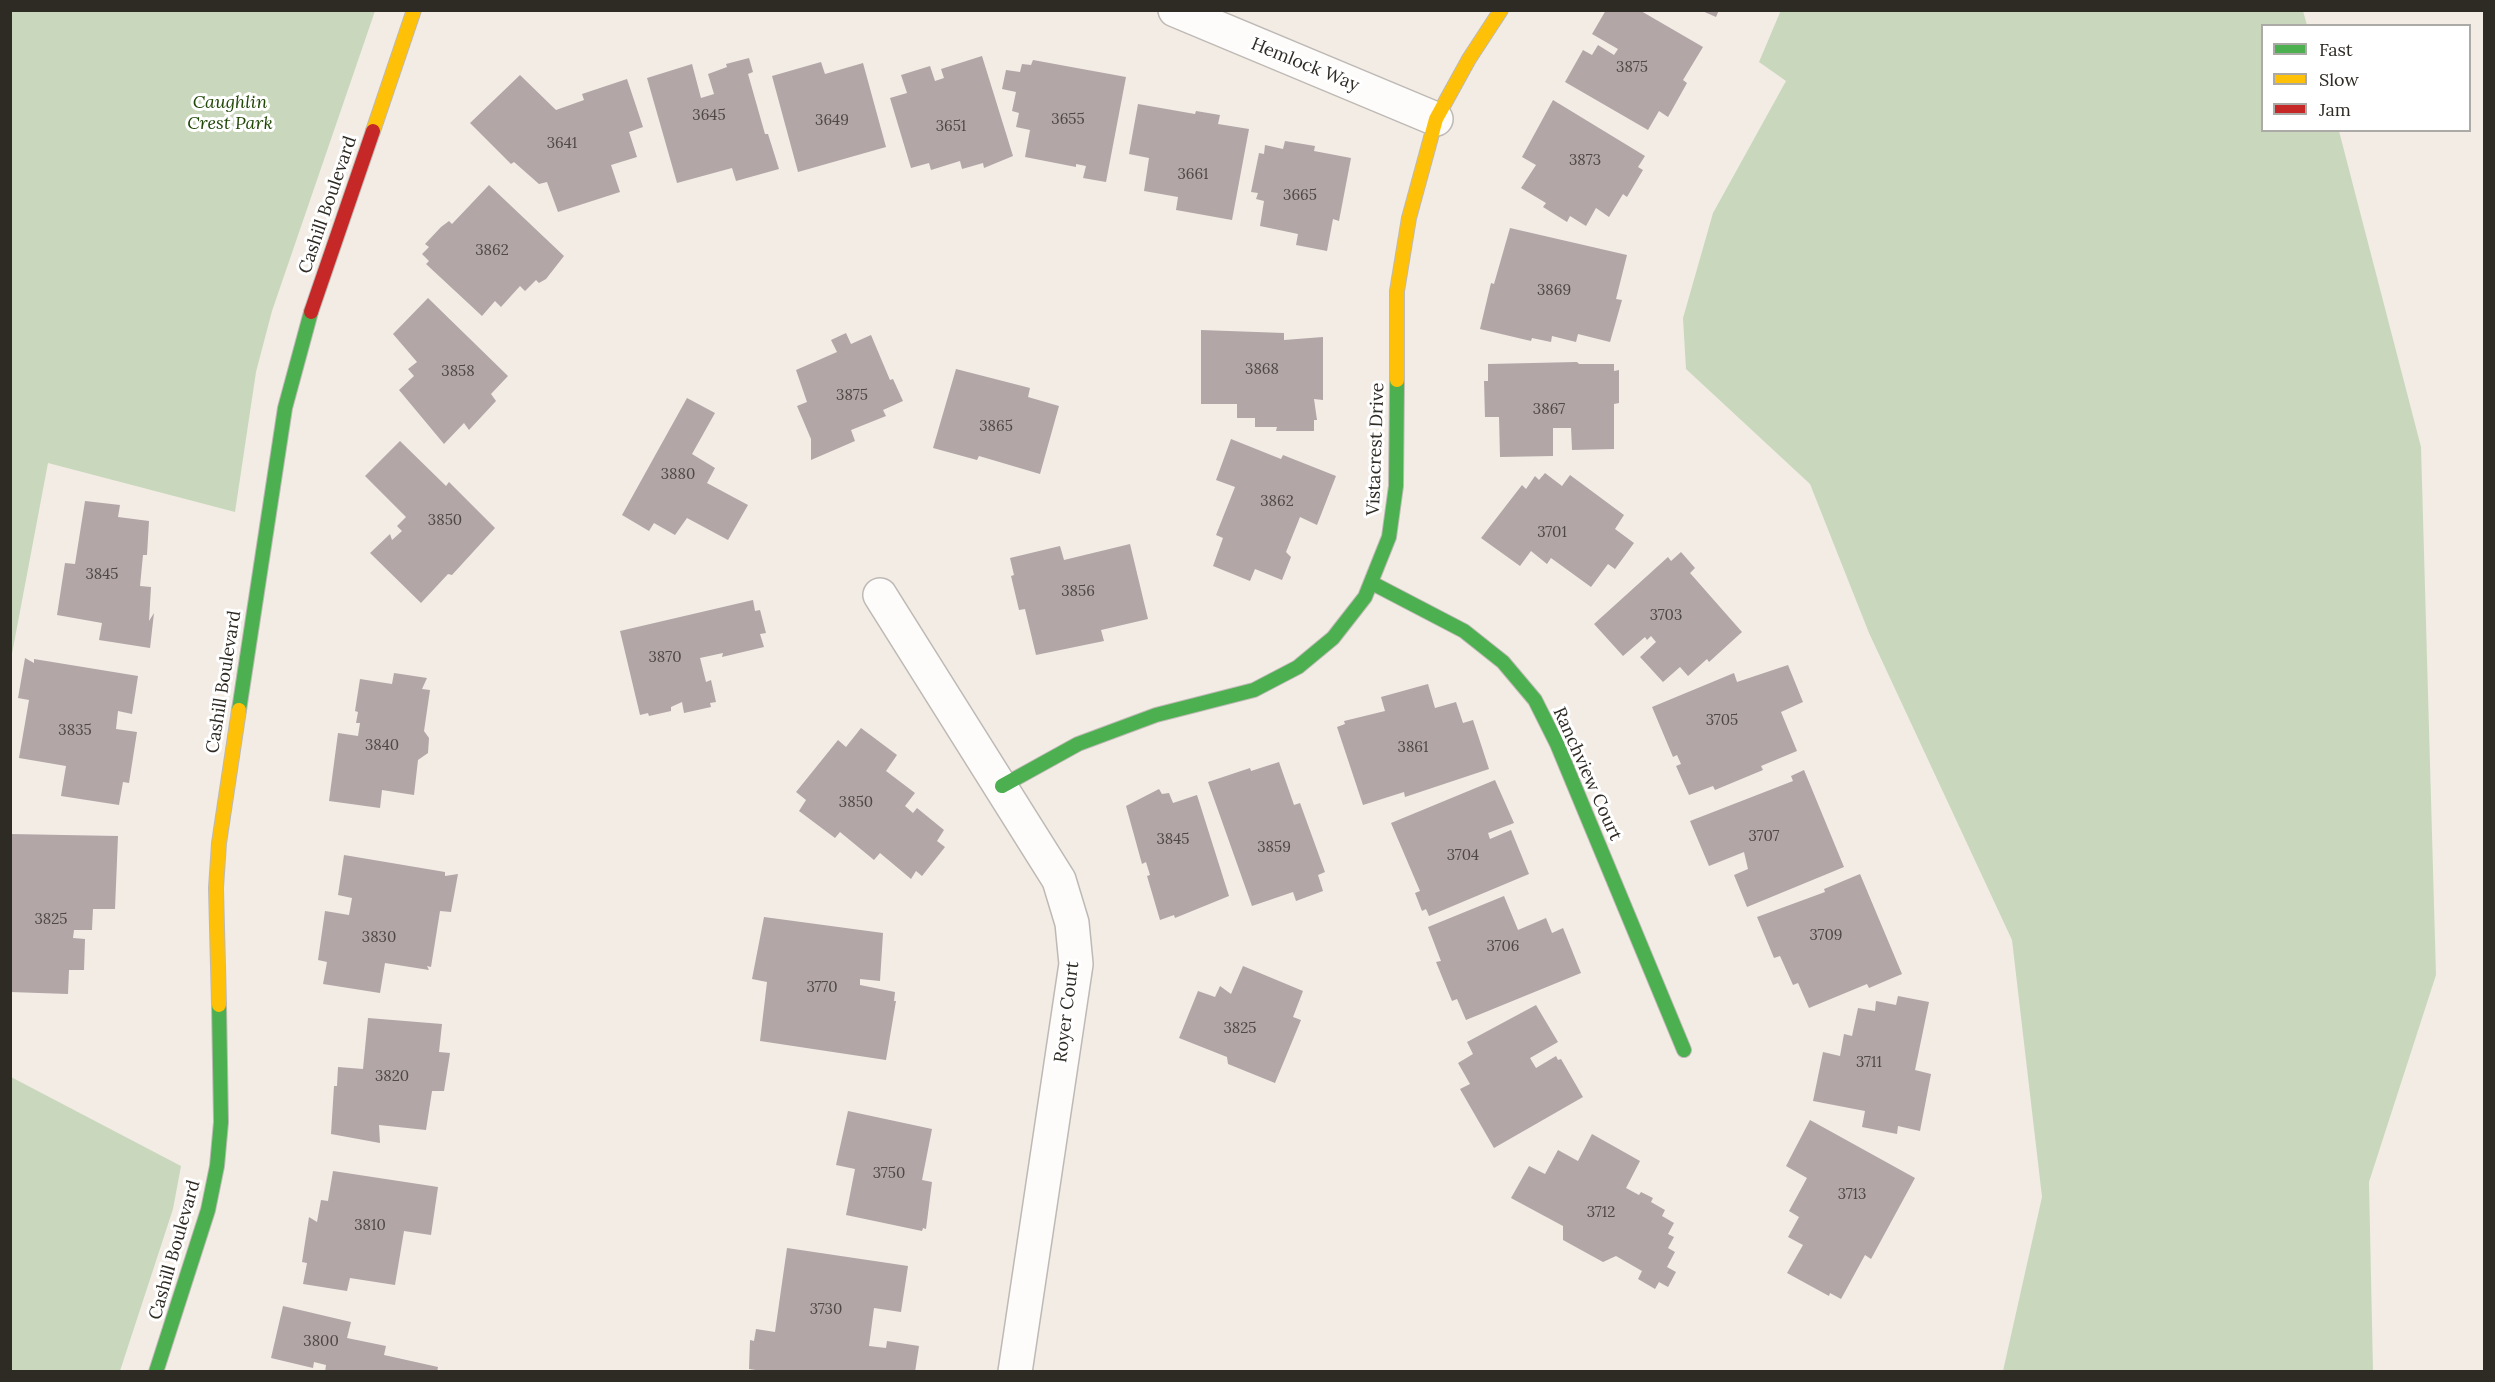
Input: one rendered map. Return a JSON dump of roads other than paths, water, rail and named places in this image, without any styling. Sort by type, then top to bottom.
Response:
[{"type":"street","name":"Cashill Boulevard","points":[[156,1371],[208,1210],[217,1166],[221,1122],[216,888],[219,843],[285,408],[305,330],[414,10]]},
{"type":"street","name":"Hemlock Way","points":[[1174,10],[1436,119]]},
{"type":"street","name":"Vistacrest Drive","points":[[1002,786],[1078,744],[1155,716],[1254,690],[1298,667],[1333,638],[1365,597],[1389,537],[1396,486],[1397,291],[1409,218],[1436,119],[1469,59],[1501,10]]},
{"type":"street","name":"Ranchview Court","points":[[1372,583],[1464,631],[1503,662],[1535,700],[1557,744],[1683,1050]]},
{"type":"street","name":"Royer Court","points":[[880,595],[1059,880],[1072,923],[1076,964],[1015,1371]]},
{"type":"park label","name":"Caughlin Crest Park","points":[[230,113]]}]
